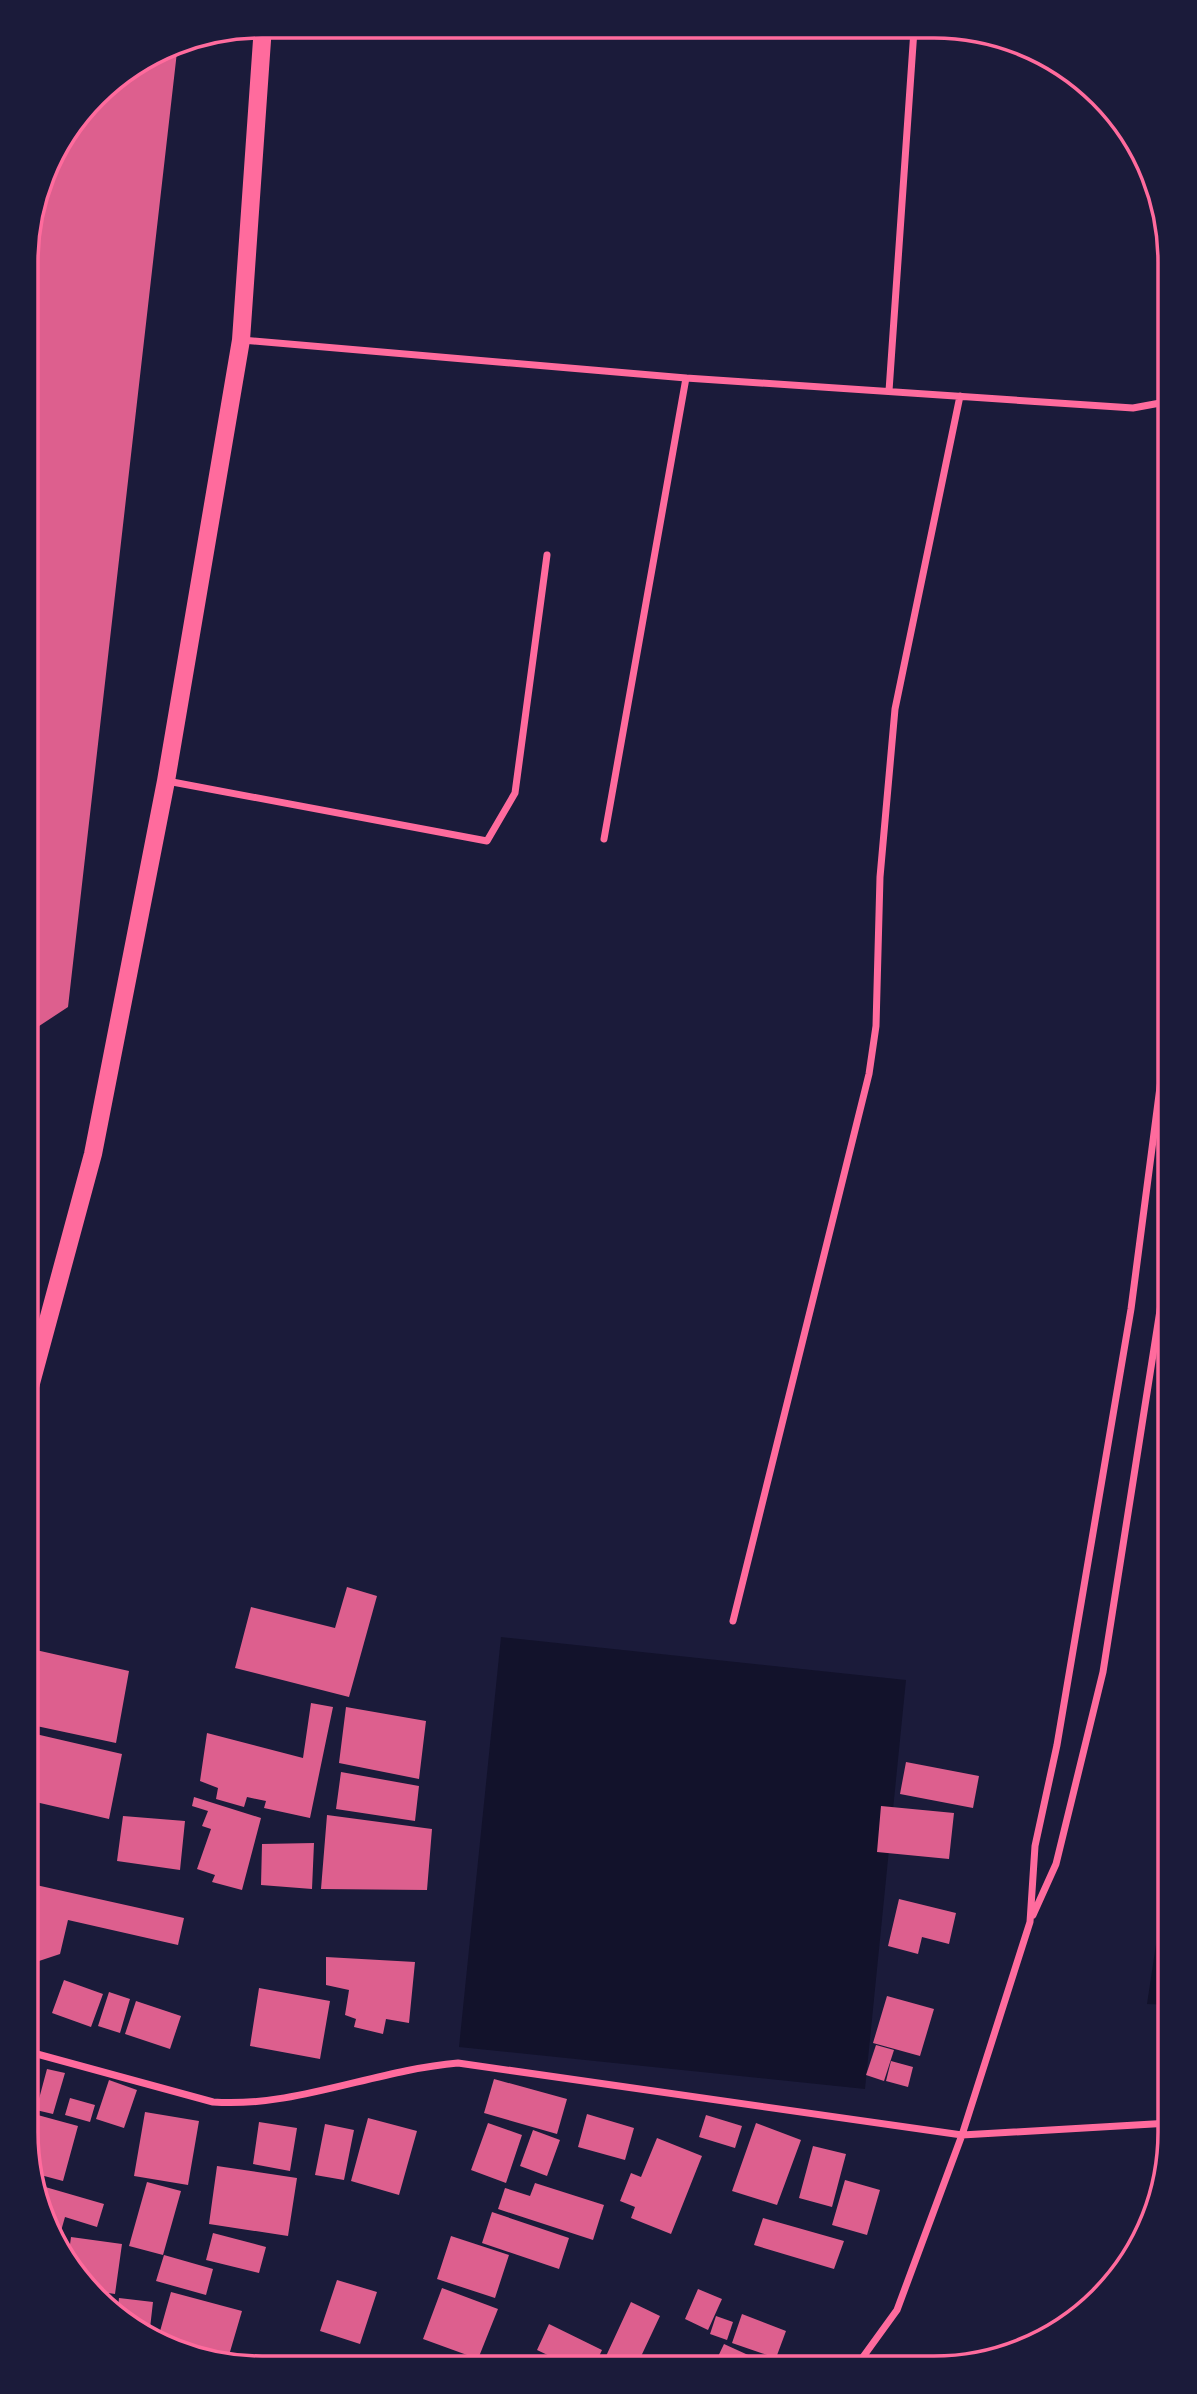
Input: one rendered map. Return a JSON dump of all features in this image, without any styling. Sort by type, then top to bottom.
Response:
[{"type":"main road","points":[[38,1356],[93,1154],[166,781],[241,340],[262,39]]},
{"type":"street","points":[[889,391],[913,38]]},
{"type":"street","points":[[241,340],[686,378],[1133,408],[1158,403]]},
{"type":"street","points":[[604,839],[686,378]]},
{"type":"street","points":[[733,1621],[869,1074],[876,1026],[880,877],[895,709],[960,396]]},
{"type":"street","points":[[166,781],[487,841],[515,793],[547,555]]},
{"type":"street","points":[[1030,1922],[1035,1846],[1076,1643],[1131,1309],[1158,1102]]},
{"type":"street","points":[[864,2356],[897,2310],[962,2135],[1030,1922],[1056,1864],[1103,1672],[1158,1323]]},
{"type":"street","points":[[38,2054],[212,2102],[243,2104],[400,2070],[458,2063],[962,2135],[1158,2124]]},
{"type":"shaded area","points":[[501,1637],[906,1680],[865,2089],[459,2047]]},
{"type":"shaded area","points":[[1158,1931],[1158,2004],[1147,2004]]},
{"type":"building","points":[[176,56],[68,1007],[39,1026],[40,233],[56,177],[76,138],[115,94],[138,76]]},
{"type":"building","points":[[347,1587],[377,1596],[349,1697],[235,1668],[251,1607],[335,1628]]},
{"type":"building","points":[[38,1651],[129,1671],[116,1743],[38,1726]]},
{"type":"building","points":[[311,1703],[333,1707],[310,1818],[264,1808],[266,1801],[247,1797],[244,1807],[216,1799],[218,1788],[200,1781],[207,1733],[303,1758]]},
{"type":"building","points":[[346,1707],[426,1721],[419,1779],[339,1763]]},
{"type":"building","points":[[38,1735],[122,1754],[109,1819],[38,1803]]},
{"type":"building","points":[[906,1762],[979,1776],[973,1808],[900,1794]]},
{"type":"building","points":[[341,1772],[419,1786],[415,1821],[336,1809]]},
{"type":"building","points":[[194,1797],[261,1818],[242,1890],[212,1882],[215,1875],[197,1869],[211,1829],[202,1826],[208,1811],[192,1806]]},
{"type":"building","points":[[881,1806],[954,1813],[949,1859],[877,1852]]},
{"type":"building","points":[[327,1815],[432,1829],[427,1890],[321,1889]]},
{"type":"building","points":[[123,1816],[185,1821],[180,1870],[117,1861]]},
{"type":"building","points":[[314,1843],[312,1889],[261,1885],[262,1844]]},
{"type":"building","points":[[38,1885],[184,1918],[178,1945],[68,1920],[60,1954],[39,1961]]},
{"type":"building","points":[[899,1899],[956,1913],[949,1944],[922,1937],[918,1954],[888,1946]]},
{"type":"building","points":[[326,1957],[415,1962],[409,2023],[386,2019],[383,2034],[354,2027],[356,2019],[345,2015],[349,1990],[326,1985]]},
{"type":"building","points":[[64,1980],[103,1994],[91,2027],[52,2013]]},
{"type":"building","points":[[259,1988],[330,2001],[320,2059],[250,2046]]},
{"type":"building","points":[[109,1992],[130,1999],[120,2033],[98,2026]]},
{"type":"building","points":[[887,1996],[934,2009],[920,2056],[873,2043]]},
{"type":"building","points":[[136,2001],[181,2016],[170,2049],[125,2034]]},
{"type":"building","points":[[876,2045],[894,2050],[884,2081],[866,2075]]},
{"type":"building","points":[[891,2061],[913,2067],[908,2087],[886,2081]]},
{"type":"building","points":[[47,2069],[65,2073],[53,2114],[38,2110]]},
{"type":"building","points":[[494,2079],[567,2099],[557,2134],[484,2113]]},
{"type":"building","points":[[109,2080],[137,2090],[124,2128],[96,2119]]},
{"type":"building","points":[[70,2098],[95,2105],[90,2122],[65,2115]]},
{"type":"building","points":[[145,2112],[199,2121],[188,2185],[134,2176]]},
{"type":"building","points":[[587,2114],[634,2128],[625,2160],[578,2147]]},
{"type":"building","points":[[38,2115],[78,2126],[63,2181],[43,2176]]},
{"type":"building","points":[[706,2115],[742,2126],[735,2148],[699,2137]]},
{"type":"building","points":[[368,2118],[417,2131],[399,2195],[351,2181]]},
{"type":"building","points":[[259,2122],[297,2128],[290,2171],[253,2164]]},
{"type":"building","points":[[488,2123],[522,2135],[506,2183],[471,2170]]},
{"type":"building","points":[[756,2123],[801,2140],[777,2205],[732,2191]]},
{"type":"building","points":[[325,2124],[354,2130],[344,2180],[315,2175]]},
{"type":"building","points":[[533,2130],[560,2140],[547,2176],[520,2166]]},
{"type":"building","points":[[657,2138],[702,2156],[671,2234],[631,2218],[635,2207],[620,2201],[631,2173],[641,2177]]},
{"type":"building","points":[[813,2146],[846,2154],[832,2207],[799,2198]]},
{"type":"building","points":[[217,2166],[297,2178],[288,2236],[209,2224]]},
{"type":"building","points":[[845,2180],[880,2190],[867,2235],[832,2225]]},
{"type":"building","points":[[147,2182],[181,2191],[163,2255],[129,2246]]},
{"type":"building","points":[[535,2183],[604,2205],[593,2240],[498,2209],[505,2188],[530,2196]]},
{"type":"building","points":[[46,2187],[104,2204],[97,2227],[65,2217],[61,2230]]},
{"type":"building","points":[[492,2212],[569,2238],[559,2269],[482,2243]]},
{"type":"building","points":[[763,2218],[844,2241],[834,2269],[754,2245]]},
{"type":"building","points":[[213,2233],[266,2247],[259,2273],[206,2260]]},
{"type":"building","points":[[451,2236],[509,2255],[495,2298],[437,2279]]},
{"type":"building","points":[[71,2237],[122,2244],[115,2294],[104,2290],[70,2245]]},
{"type":"building","points":[[164,2255],[213,2269],[206,2295],[156,2281]]},
{"type":"building","points":[[337,2280],[377,2292],[360,2344],[320,2331]]},
{"type":"building","points":[[442,2288],[498,2309],[479,2356],[470,2356],[423,2339]]},
{"type":"building","points":[[698,2289],[722,2299],[708,2330],[685,2319]]},
{"type":"building","points":[[171,2292],[242,2311],[230,2353],[205,2348],[160,2330]]},
{"type":"building","points":[[119,2298],[153,2302],[150,2325],[126,2309],[118,2303]]},
{"type":"building","points":[[631,2302],[660,2316],[641,2356],[606,2356]]},
{"type":"building","points":[[742,2314],[786,2331],[777,2356],[732,2343]]},
{"type":"building","points":[[716,2316],[733,2322],[727,2340],[710,2334]]},
{"type":"building","points":[[549,2324],[602,2350],[599,2356],[550,2356],[537,2350]]},
{"type":"building","points":[[724,2344],[750,2356],[718,2356]]}]
